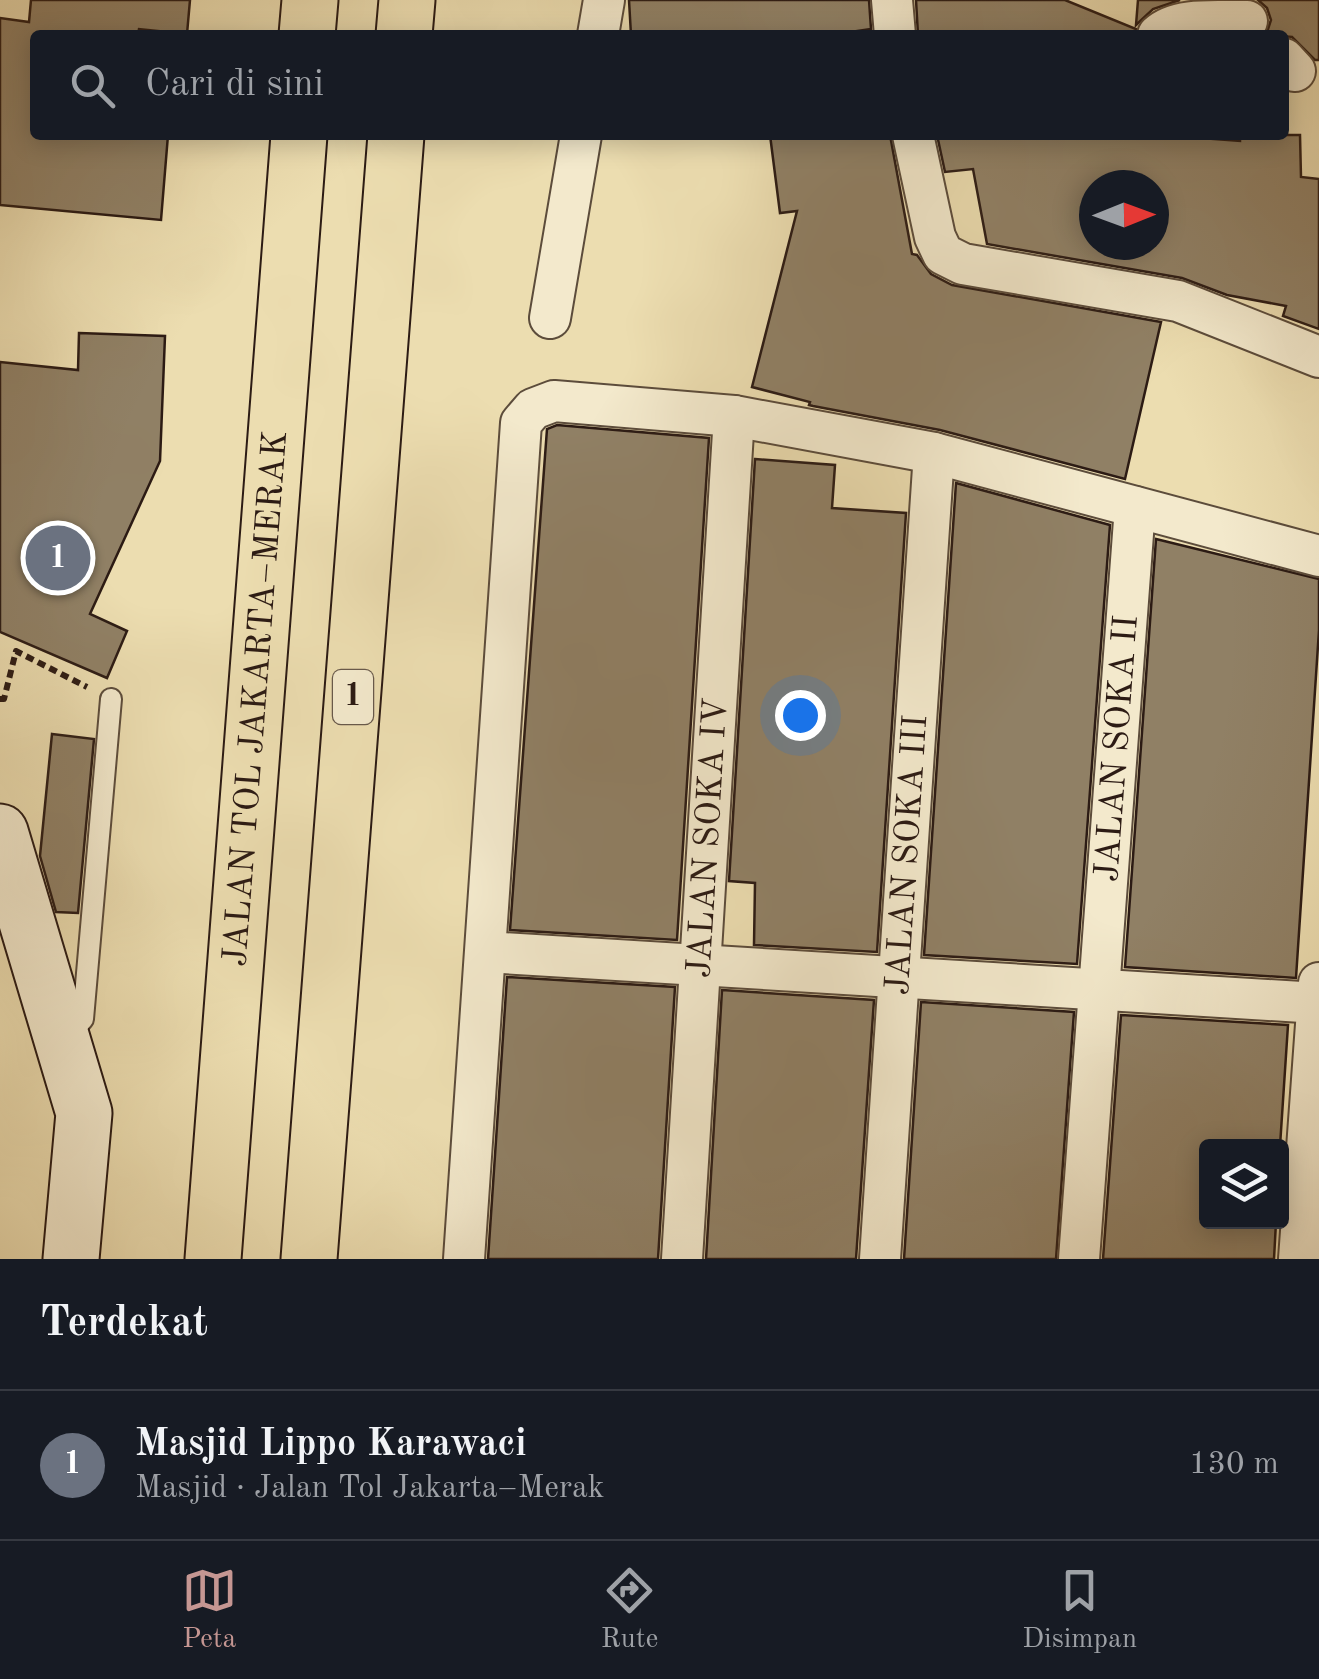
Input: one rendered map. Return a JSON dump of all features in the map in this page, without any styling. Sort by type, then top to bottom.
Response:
[{"type":"highway","points":[[307,30],[310,0]]},
{"type":"highway","points":[[404,30],[407,0]]},
{"type":"highway","name":"JALAN TOL JAKARTA–MERAK","points":[[213,1259],[299,140]]},
{"type":"highway","name":"1","points":[[309,1259],[396,140]]},
{"type":"street","points":[[599,30],[604,0]]},
{"type":"street","points":[[892,0],[895,30]]},
{"type":"street","points":[[1164,30],[1182,24],[1252,19]]},
{"type":"street","points":[[550,318],[580,140]]},
{"type":"street","points":[[914,140],[935,238],[943,254],[963,264],[1178,301],[1319,357]]},
{"type":"street","points":[[464,1259],[521,424],[533,409],[554,401],[734,416],[934,452],[1319,556]]},
{"type":"street","name":"JALAN SOKA IV","points":[[682,1259],[734,416]]},
{"type":"street","name":"JALAN SOKA III","points":[[880,1259],[934,452]]},
{"type":"street","name":"JALAN SOKA II","points":[[1079,1259],[1136,507]]},
{"type":"street","points":[[0,832],[84,1113],[70,1259]]},
{"type":"street","points":[[486,952],[1099,990],[1318,993],[1299,1259]]},
{"type":"lane","points":[[63,1042],[83,1018],[111,699]]},
{"type":"path","points":[[0,698],[4,700],[16,651],[111,699]]},
{"type":"building","points":[[31,0],[190,0],[187,30],[30,30],[30,140],[168,140],[161,220],[0,205],[0,18],[29,22]]},
{"type":"building","points":[[629,0],[869,0],[871,29],[864,30],[631,30]]},
{"type":"building","points":[[916,0],[1065,0],[1136,29],[1136,30],[918,30]]},
{"type":"building","points":[[1138,0],[1180,0],[1153,9],[1136,25]]},
{"type":"building","points":[[1258,0],[1319,0],[1319,60],[1289,37],[1289,30],[1268,30],[1271,20],[1267,8]]},
{"type":"building","points":[[1289,135],[1300,135],[1301,177],[1319,179],[1319,329],[1283,316],[1286,306],[1227,295],[1182,278],[987,244],[973,169],[945,172],[938,140],[1240,141],[1289,140]]},
{"type":"building","points":[[771,140],[891,140],[912,254],[931,274],[952,285],[1161,322],[1125,479],[940,430],[813,406],[752,387],[797,211],[780,213]]},
{"type":"building","points":[[79,333],[165,336],[160,461],[90,614],[127,631],[107,678],[0,632],[0,362],[78,370]]},
{"type":"building","points":[[557,425],[709,438],[677,940],[510,930],[547,429]]},
{"type":"building","points":[[755,459],[835,465],[832,508],[906,513],[877,952],[754,945],[755,883],[729,881]]},
{"type":"building","points":[[956,483],[1110,525],[1077,964],[924,955]]},
{"type":"building","points":[[1156,539],[1319,579],[1296,978],[1125,967]]},
{"type":"building","points":[[52,734],[94,739],[78,913],[56,912],[40,856]]},
{"type":"building","points":[[507,977],[675,987],[658,1259],[488,1259]]},
{"type":"building","points":[[722,990],[874,1000],[856,1259],[706,1259]]},
{"type":"building","points":[[921,1002],[1074,1012],[1056,1259],[904,1259]]},
{"type":"building","points":[[1121,1015],[1288,1025],[1280,1139],[1199,1139],[1199,1229],[1276,1229],[1274,1259],[1103,1259]]},
{"type":"place","name":"Masjid Lippo Karawaci","points":[[58,558]]}]
